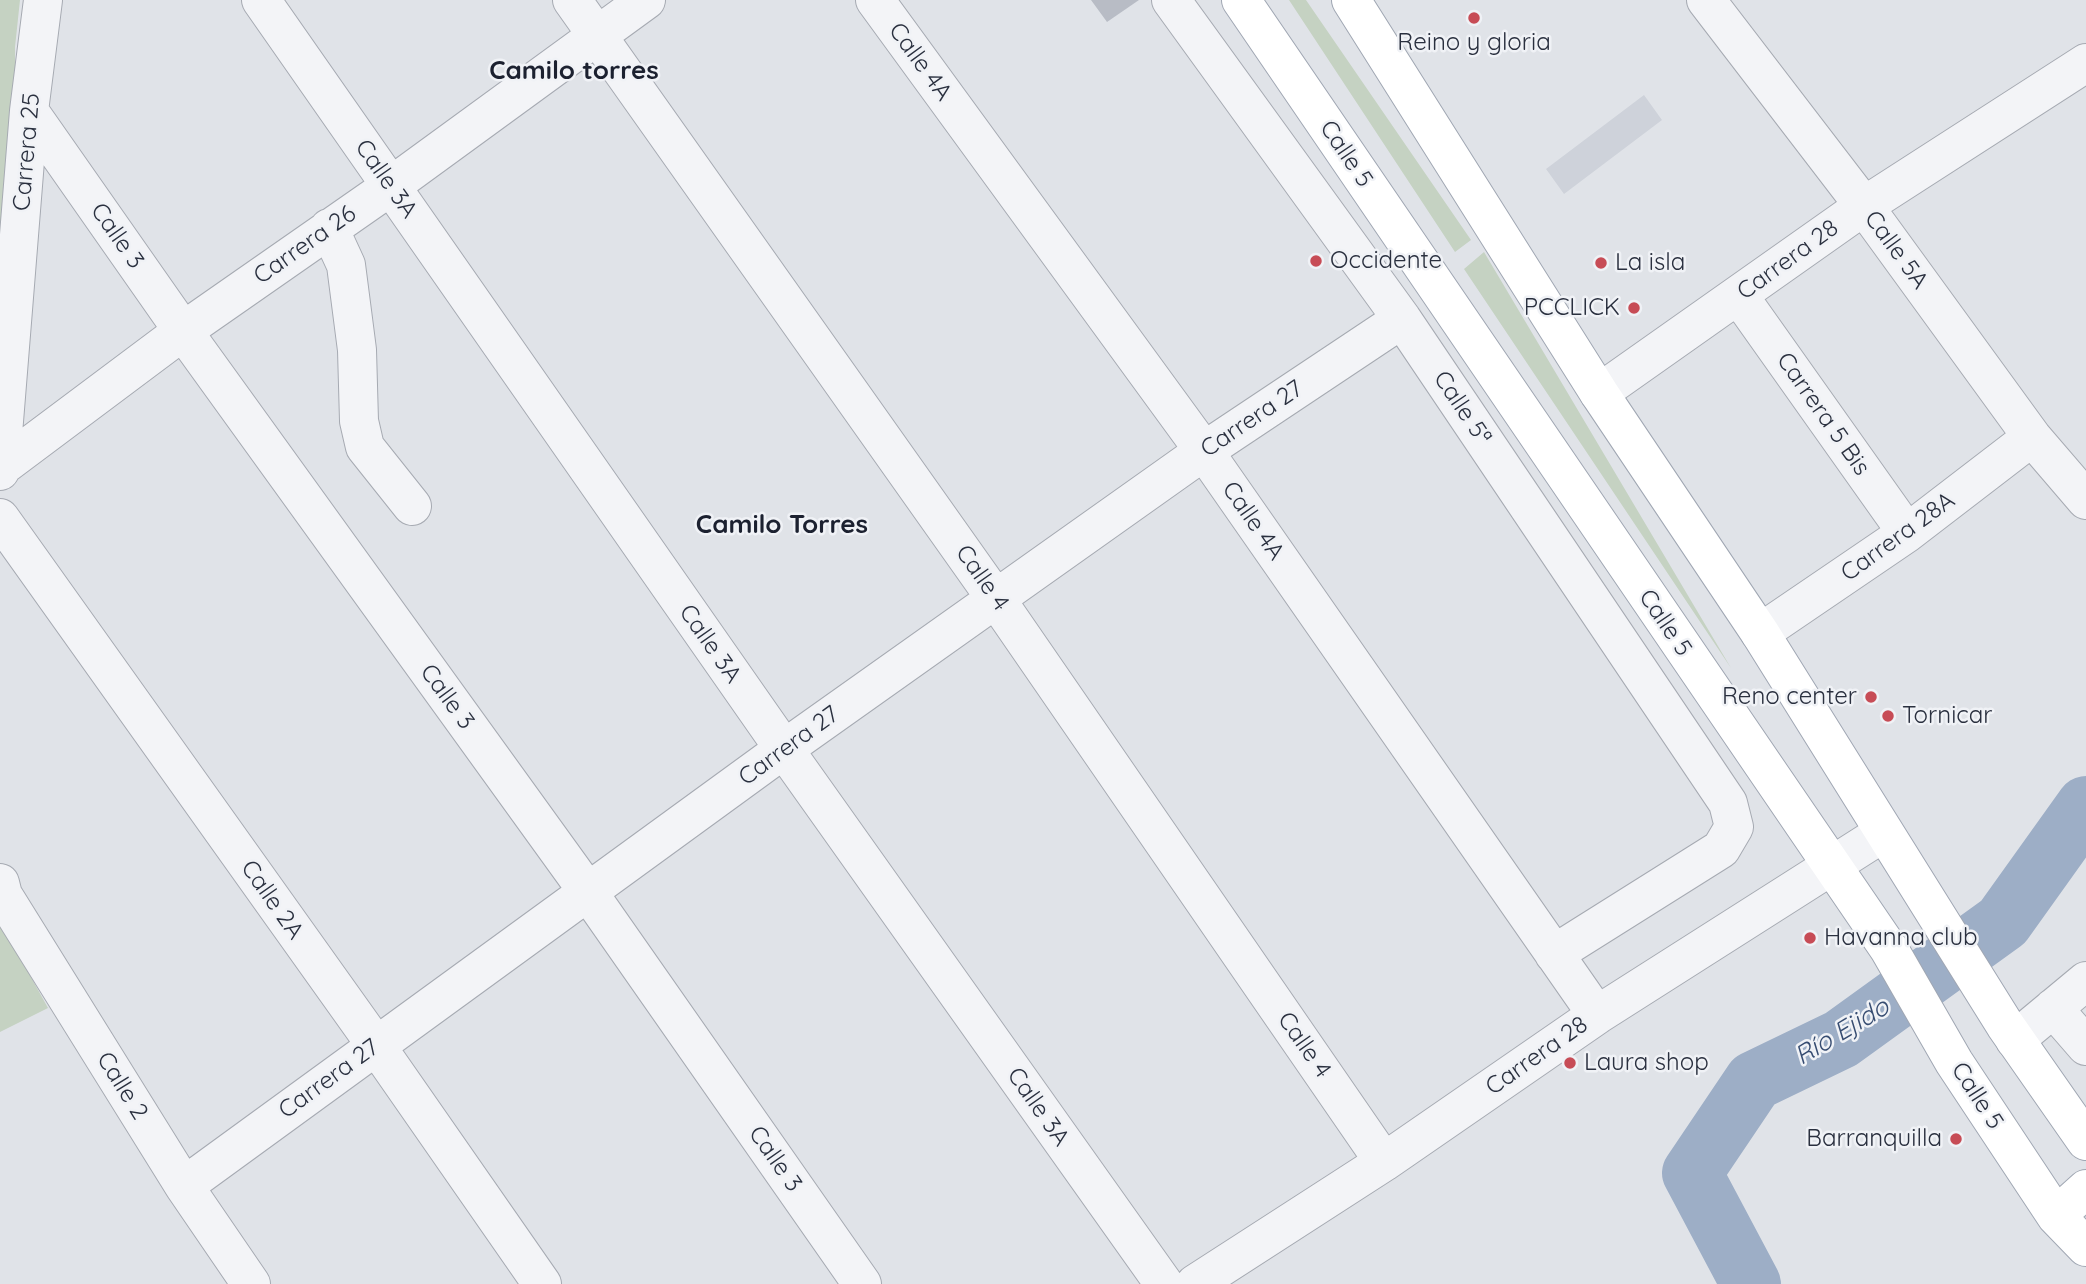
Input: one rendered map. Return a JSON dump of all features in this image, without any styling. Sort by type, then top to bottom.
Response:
[{"type":"main road","name":"Calle 5","points":[[1241,0],[1889,949],[1954,1062],[2056,1216],[2086,1247]]},
{"type":"main road","points":[[1351,0],[1599,393],[1759,633],[2010,1033],[2086,1141]]},
{"type":"main road","points":[[2056,1216],[2086,1189]]},
{"type":"street","name":"Carrera 25","points":[[0,469],[29,111],[43,0]]},
{"type":"street","name":"Calle 3A","points":[[261,0],[784,749],[1164,1284]]},
{"type":"street","name":"Calle 4","points":[[572,0],[996,598],[1384,1162]]},
{"type":"street","name":"Carrera 26","points":[[0,469],[183,331],[391,186],[646,0]]},
{"type":"street","name":"Calle 4A","points":[[875,0],[1204,451],[1597,1015]]},
{"type":"street","name":"Calle 5ª","points":[[1171,0],[1402,319],[1728,803],[1734,827],[1721,849],[1554,954]]},
{"type":"street","name":"Calle 5A","points":[[1706,0],[1864,206],[2032,437],[2086,500]]},
{"type":"street","name":"Carrera 28","points":[[1599,393],[1864,206],[2086,63]]},
{"type":"street","name":"Calle 3","points":[[29,111],[183,331],[588,892],[862,1284]]},
{"type":"street","points":[[329,228],[346,265],[356,350],[359,421],[365,447],[412,506]]},
{"type":"street","name":"Carrera 5 Bis","points":[[1739,296],[1907,533]]},
{"type":"street","name":"Carrera 27","points":[[184,1186],[375,1044],[996,598],[1204,451],[1402,319]]},
{"type":"street","name":"Carrera 28A","points":[[1759,633],[1907,533],[2032,437]]},
{"type":"street","name":"Calle 2A","points":[[0,518],[375,1044],[541,1284]]},
{"type":"street","name":"Carrera 28","points":[[1195,1284],[1384,1162],[1597,1015],[1883,833]]},
{"type":"street","name":"Calle 2","points":[[0,883],[4,895],[184,1186],[251,1284]]},
{"type":"street","points":[[2010,1033],[2053,1008],[2086,981]]},
{"type":"street","points":[[2053,1008],[2086,1046]]},
{"type":"shaded area","points":[[1644,95],[1662,120],[1564,194],[1546,169]]},
{"type":"green space","points":[[0,0],[20,0],[15,47],[15,89],[0,243]]},
{"type":"green space","points":[[1289,0],[1306,0],[1471,240],[1455,252]]},
{"type":"green space","points":[[1484,252],[1731,668],[1464,269]]},
{"type":"green space","points":[[0,921],[48,1008],[0,1032]]},
{"type":"building","points":[[1091,0],[1139,0],[1107,22]]},
{"type":"waterway","name":"Río Ejido","points":[[1751,1284],[1692,1173],[1754,1081],[1841,1039],[2003,922],[2086,806]]},
{"type":"place","name":"Reino y gloria","points":[[1474,18]]},
{"type":"place","name":"Occidente","points":[[1316,261]]},
{"type":"place","name":"La isla","points":[[1601,263]]},
{"type":"place","name":"PCCLICK","points":[[1634,308]]},
{"type":"place","name":"Reno center","points":[[1871,697]]},
{"type":"place","name":"Tornicar","points":[[1888,716]]},
{"type":"place","name":"Havanna club","points":[[1810,938]]},
{"type":"place","name":"Laura shop","points":[[1570,1063]]},
{"type":"place","name":"Barranquilla","points":[[1956,1139]]},
{"type":"district","name":"Camilo torres","points":[[574,71]]},
{"type":"district","name":"Camilo Torres","points":[[782,525]]}]
